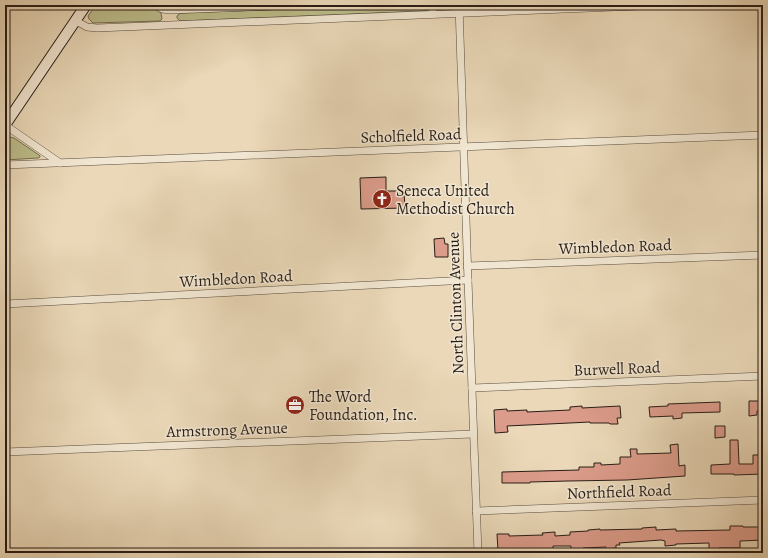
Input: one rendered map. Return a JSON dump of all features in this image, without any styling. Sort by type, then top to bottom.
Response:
[{"type":"main road","points":[[5,125],[86,5]]},
{"type":"street","points":[[156,5],[162,9],[170,10],[301,5]]},
{"type":"street","points":[[433,5],[433,14]]},
{"type":"street","name":"North Clinton Avenue","points":[[459,5],[478,553]]},
{"type":"street","points":[[76,21],[87,27],[97,28],[664,5]]},
{"type":"street","points":[[170,10],[170,25]]},
{"type":"street","points":[[5,125],[60,163]]},
{"type":"street","name":"Scholfield Road","points":[[5,165],[763,135]]},
{"type":"street","name":"Wimbledon Road","points":[[467,266],[763,255]]},
{"type":"street","name":"Wimbledon Road","points":[[5,304],[468,280]]},
{"type":"street","name":"Burwell Road","points":[[472,388],[763,376]]},
{"type":"street","name":"Armstrong Avenue","points":[[5,452],[473,434]]},
{"type":"street","name":"Northfield Road","points":[[476,511],[763,500]]},
{"type":"green space","points":[[96,5],[149,5],[161,13],[162,19],[160,21],[93,23],[88,16]]},
{"type":"green space","points":[[427,5],[428,8],[426,11],[180,21],[177,18],[179,14],[182,13]]},
{"type":"green space","points":[[482,5],[566,5],[484,8]]},
{"type":"green space","points":[[9,137],[14,138],[40,157],[5,160],[5,139]]},
{"type":"building","name":"Seneca United Methodist Church","points":[[386,177],[386,191],[404,191],[405,208],[361,209],[360,178]]},
{"type":"building","points":[[444,238],[445,244],[448,244],[448,257],[435,257],[434,239]]},
{"type":"building","points":[[749,401],[760,401],[761,410],[757,411],[757,415],[749,416]]},
{"type":"building","points":[[720,402],[720,412],[682,413],[682,418],[673,419],[673,416],[650,417],[649,407],[668,406],[668,404]]},
{"type":"building","points":[[582,406],[582,408],[620,406],[621,418],[617,418],[618,424],[590,422],[507,426],[508,432],[495,433],[494,410],[527,410],[527,412],[570,410],[570,407]]},
{"type":"building","points":[[715,426],[725,426],[725,437],[715,438]]},
{"type":"building","points":[[730,440],[738,440],[739,464],[753,464],[753,455],[763,455],[763,474],[711,474],[711,465],[730,464]]},
{"type":"building","points":[[678,444],[679,466],[685,465],[685,476],[627,480],[502,483],[502,472],[579,470],[579,467],[594,467],[594,463],[601,463],[601,465],[620,464],[620,457],[631,457],[630,449],[637,449],[637,454],[671,453],[670,445]]},
{"type":"building","points":[[730,526],[763,527],[763,540],[740,541],[740,548],[719,548],[719,553],[709,553],[709,543],[676,544],[665,546],[665,541],[661,540],[619,543],[620,545],[616,545],[616,548],[606,549],[606,547],[583,548],[583,550],[571,551],[571,546],[553,546],[553,551],[538,553],[517,553],[517,550],[498,551],[497,534],[509,534],[509,536],[543,535],[542,533],[555,532],[555,536],[570,535],[570,532],[588,530],[642,529],[656,527],[656,530],[676,529],[676,531],[730,530]]},
{"type":"place","name":"Seneca United Methodist Church","points":[[382,199]]},
{"type":"place","name":"The Word Foundation, Inc.","points":[[295,405]]}]
